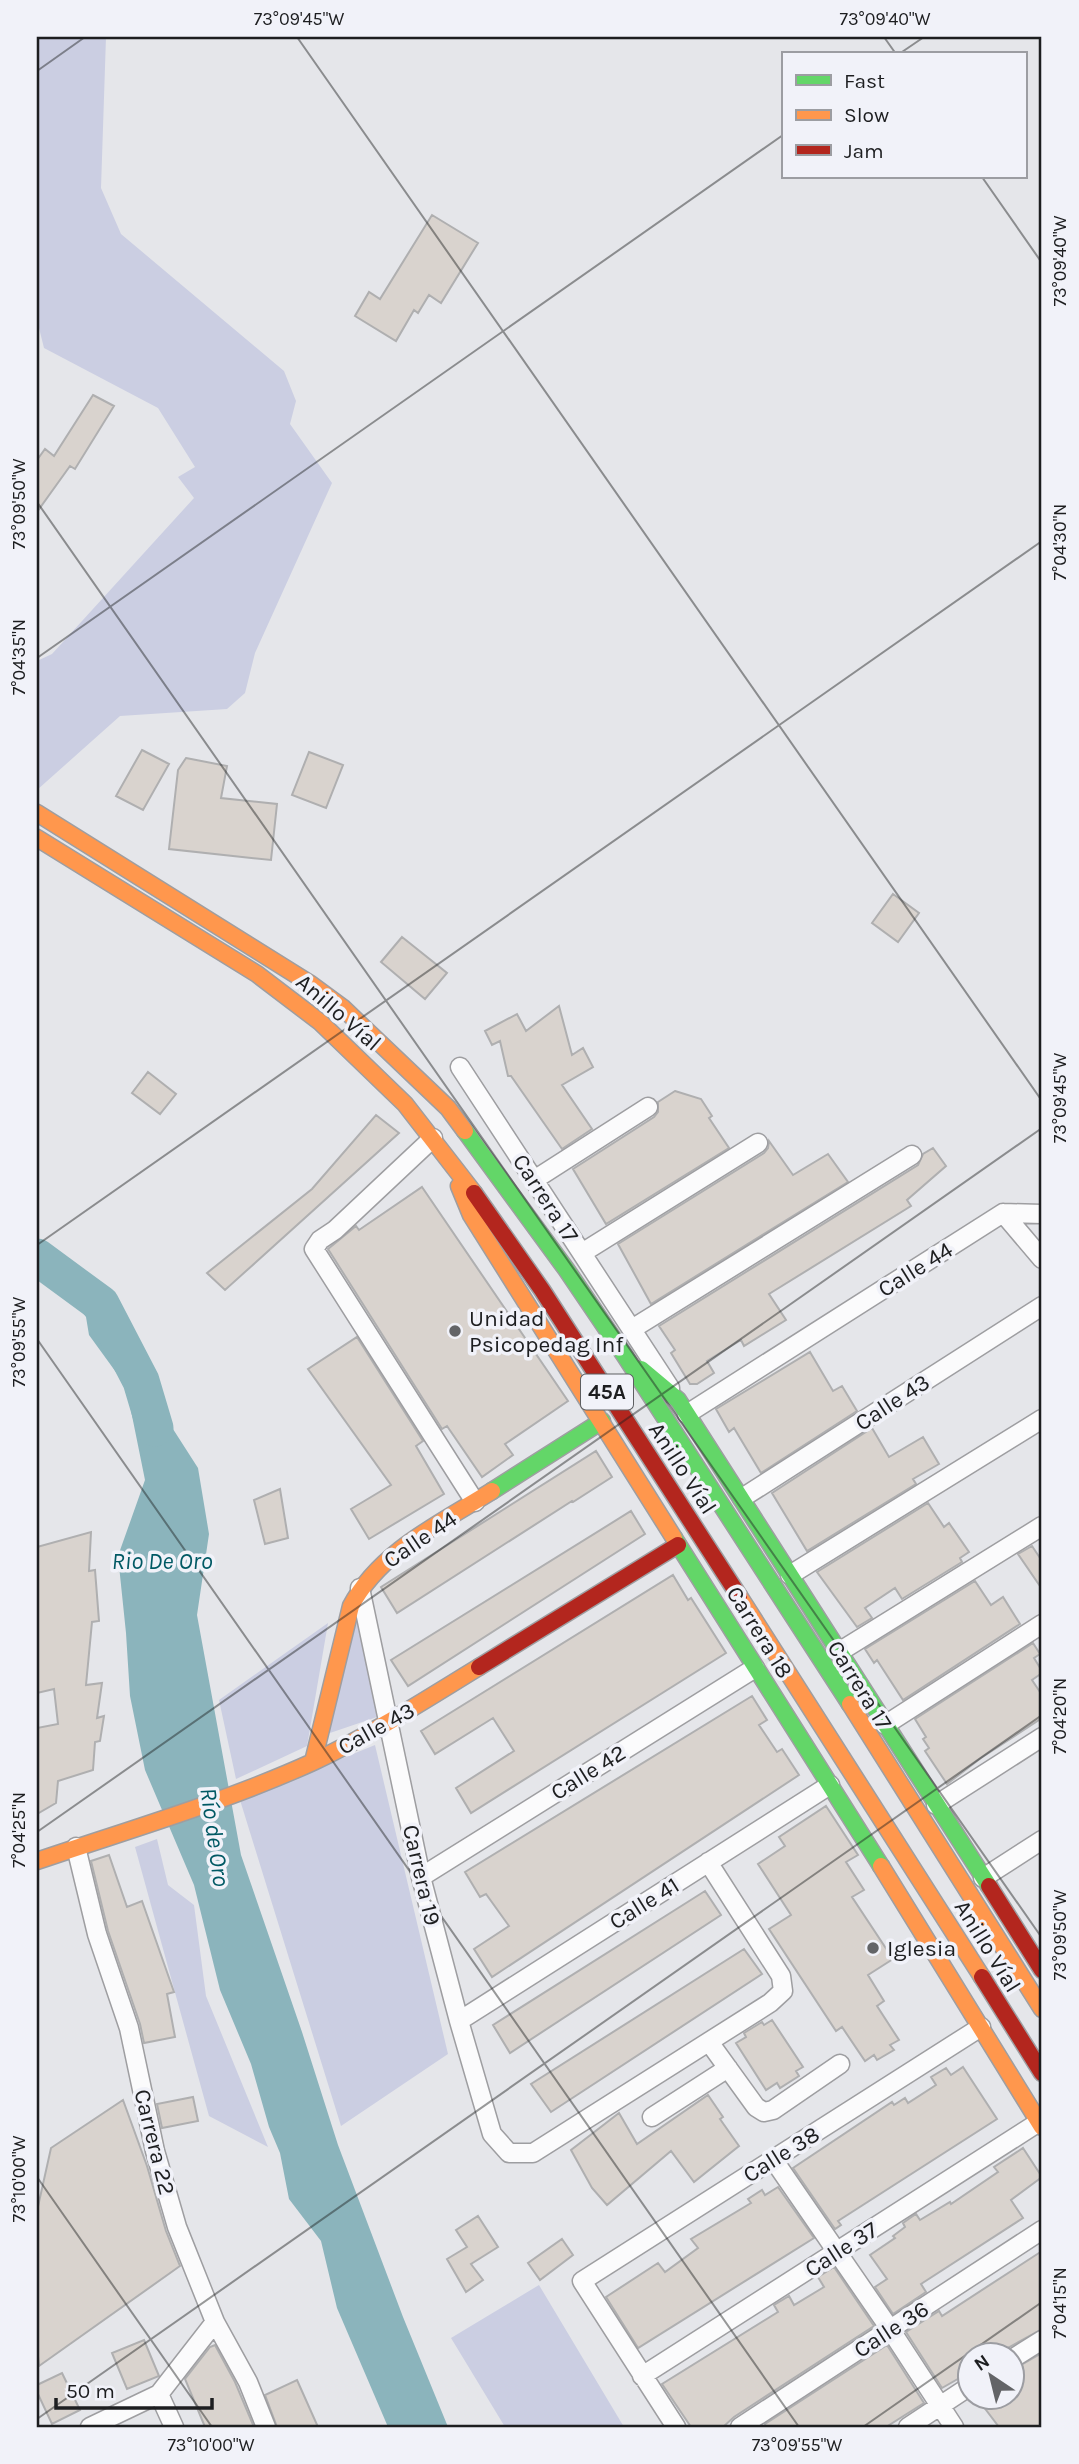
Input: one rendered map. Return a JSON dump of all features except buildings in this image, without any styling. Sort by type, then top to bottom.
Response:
[{"type":"main road","name":"Anillo Víal","points":[[37,813],[309,983],[343,1008],[448,1108],[566,1269],[625,1356],[864,1726],[1042,2009]]},
{"type":"main road","name":"Anillo Víal","points":[[37,838],[257,974],[320,1022],[359,1058],[405,1104],[433,1138],[542,1290],[1042,2073]]},
{"type":"main road","name":"Carrera 18","points":[[447,1157],[471,1215],[1041,2124]]},
{"type":"main road","name":"Carrera 17","points":[[625,1356],[682,1407],[983,1878],[1040,1960]]},
{"type":"main road","name":"Calle 44","points":[[313,1762],[351,1606],[373,1571],[395,1553],[602,1421]]},
{"type":"main road","name":"Calle 43","points":[[41,1857],[147,1824],[313,1762],[388,1723],[678,1545]]},
{"type":"street","name":"Carrera 17","points":[[460,1067],[682,1407]]},
{"type":"street","points":[[534,1180],[648,1107]]},
{"type":"street","points":[[433,1138],[335,1230],[320,1240],[314,1249],[475,1502]]},
{"type":"street","points":[[582,1253],[758,1143]]},
{"type":"street","points":[[632,1329],[912,1155]]},
{"type":"street","points":[[1003,1213],[1042,1214]]},
{"type":"street","points":[[1003,1213],[1042,1259]]},
{"type":"street","name":"Calle 44","points":[[682,1407],[1003,1213]]},
{"type":"street","name":"Calle 43","points":[[742,1498],[1042,1306]]},
{"type":"street","points":[[790,1575],[1042,1419]]},
{"type":"street","points":[[839,1652],[1042,1526]]},
{"type":"street","name":"Carrera 19","points":[[360,1588],[421,1877],[492,2134],[509,2153],[533,2153],[709,2042]]},
{"type":"street","points":[[885,1725],[1042,1625]]},
{"type":"street","name":"Calle 42","points":[[421,1877],[755,1668]]},
{"type":"street","points":[[936,1805],[1042,1737]]},
{"type":"street","name":"Calle 41","points":[[459,2021],[830,1785]]},
{"type":"street","points":[[983,1878],[1042,1840]]},
{"type":"street","name":"Carrera 22","points":[[76,1847],[97,1934],[129,2028],[155,2151],[177,2227],[215,2322],[248,2382],[266,2427]]},
{"type":"street","points":[[708,1862],[780,1976],[783,1990],[770,2003],[709,2042],[756,2107],[764,2112],[773,2110],[840,2064]]},
{"type":"street","name":"Calle 38","points":[[642,2376],[582,2281],[981,2027]]},
{"type":"street","points":[[652,2117],[728,2068]]},
{"type":"street","name":"Calle 37","points":[[642,2376],[1041,2124]]},
{"type":"street","points":[[773,2159],[954,2427]]},
{"type":"street","name":"Calle 36","points":[[740,2427],[1042,2230]]},
{"type":"street","points":[[90,2427],[159,2394],[215,2322]]},
{"type":"street","points":[[1026,2350],[1042,2340]]},
{"type":"street","points":[[642,2376],[676,2427]]},
{"type":"street","points":[[159,2394],[174,2427]]},
{"type":"street","points":[[908,2427],[956,2396]]},
{"type":"shaded area","points":[[37,37],[106,37],[101,188],[121,234],[284,371],[296,401],[290,424],[332,483],[255,653],[245,693],[227,709],[120,716],[37,790],[37,661],[52,654],[194,498],[178,477],[195,467],[158,408],[44,348],[37,320]]},
{"type":"shaded area","points":[[357,1617],[380,1716],[324,1735]]},
{"type":"shaded area","points":[[328,1623],[307,1746],[236,1779],[219,1700]]},
{"type":"shaded area","points":[[375,1745],[448,2054],[341,2126],[240,1800]]},
{"type":"shaded area","points":[[157,1839],[168,1885],[194,1905],[206,1996],[268,2147],[209,2116],[135,1847]]},
{"type":"shaded area","points":[[539,2285],[624,2427],[505,2427],[451,2338]]},
{"type":"water","name":"Rio De Oro","points":[[37,1271],[44,1275],[68,1271],[103,1320],[198,1468],[209,1534],[197,1615],[241,1855],[338,2145],[448,2427],[388,2427],[337,2308],[321,2241],[289,2199],[280,2153],[269,2127],[251,2064],[220,1990],[194,1885],[145,1770],[130,1696],[118,1556],[145,1480],[126,1386],[89,1335],[86,1317],[69,1295],[37,1277]]},
{"type":"waterway","name":"Río de Oro","points":[[37,1257],[101,1304],[141,1381],[155,1428]]},
{"type":"traffic: fast","points":[[465,1131],[566,1269],[625,1356],[850,1704]]},
{"type":"traffic: fast","points":[[641,1369],[678,1400],[989,1886]]},
{"type":"traffic: fast","points":[[492,1491],[602,1421]]},
{"type":"traffic: fast","points":[[674,1538],[881,1866]]},
{"type":"traffic: slow","points":[[37,813],[309,983],[343,1008],[448,1108],[465,1131]]},
{"type":"traffic: slow","points":[[37,838],[257,974],[320,1022],[405,1104],[474,1193]]},
{"type":"traffic: slow","points":[[459,1186],[471,1215],[674,1538]]},
{"type":"traffic: slow","points":[[313,1762],[351,1606],[363,1587],[378,1569],[413,1540],[492,1491]]},
{"type":"traffic: slow","points":[[739,1596],[982,1977]]},
{"type":"traffic: slow","points":[[37,1861],[211,1803],[313,1762],[377,1729],[479,1667]]},
{"type":"traffic: slow","points":[[850,1704],[1042,2009]]},
{"type":"traffic: slow","points":[[881,1866],[1042,2127]]},
{"type":"traffic: jam","points":[[474,1193],[542,1290],[739,1596]]},
{"type":"traffic: jam","points":[[479,1667],[678,1545]]},
{"type":"traffic: jam","points":[[989,1886],[1042,1970]]},
{"type":"traffic: jam","points":[[982,1977],[1042,2073]]},
{"type":"place","name":"Unidad Psicopedag Inf","points":[[455,1331]]},
{"type":"place","name":"Iglesia","points":[[873,1948]]}]
